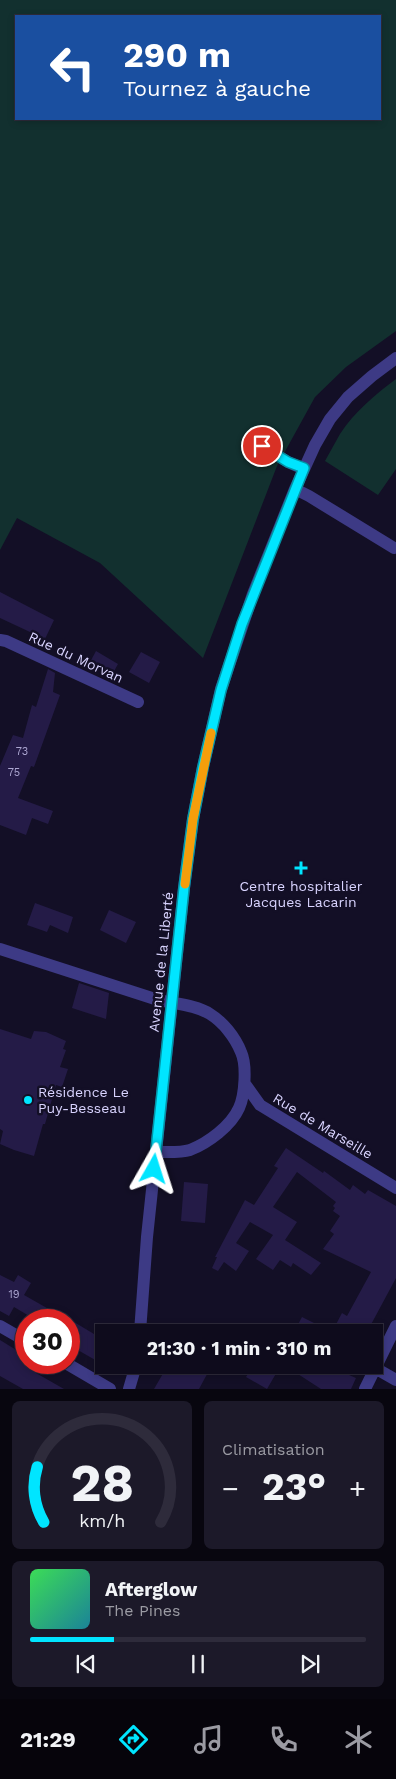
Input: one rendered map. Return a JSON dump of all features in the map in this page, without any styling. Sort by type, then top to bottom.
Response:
[{"type":"street","name":"Avenue de la Liberté","points":[[141,1324],[156,1152],[193,819],[221,690],[242,624],[295,489],[315,445],[330,419],[348,397],[396,358]]},
{"type":"street","points":[[262,446],[288,462],[304,468]]},
{"type":"street","points":[[295,489],[394,548]]},
{"type":"street","name":"Rue du Morvan","points":[[0,640],[6,641],[138,702]]},
{"type":"street","points":[[0,949],[172,1004],[187,1005],[209,1013],[226,1026],[242,1052],[245,1084],[239,1109],[223,1130],[205,1143],[188,1151],[156,1152]]},
{"type":"street","name":"Rue de Marseille","points":[[245,1084],[260,1105],[396,1188]]},
{"type":"street","name":"Rue de Marseille","points":[[239,1109],[260,1105]]},
{"type":"street","points":[[0,1326],[15,1335]]},
{"type":"street","points":[[383,1352],[396,1326]]},
{"type":"street","points":[[80,1371],[110,1389]]},
{"type":"street","points":[[383,1373],[396,1380]]},
{"type":"street","points":[[129,1389],[133,1374]]},
{"type":"street","points":[[365,1389],[372,1374]]},
{"type":"green space","points":[[0,0],[396,0],[396,331],[346,367],[315,397],[277,466],[203,658],[100,563],[17,518],[0,550]]},
{"type":"green space","points":[[396,379],[396,469],[378,495],[325,461],[340,434],[352,418],[373,397]]},
{"type":"building","points":[[0,592],[54,620],[45,639],[0,618]]},
{"type":"building","points":[[96,651],[118,664],[112,675],[89,664]]},
{"type":"building","points":[[141,652],[160,662],[149,683],[129,672]]},
{"type":"building","points":[[48,669],[55,673],[53,692],[60,695],[34,767],[31,766],[18,798],[53,811],[48,824],[32,818],[26,835],[0,825],[0,766],[13,735],[23,738],[32,705],[36,707]]},
{"type":"building","points":[[35,903],[73,917],[68,933],[50,925],[47,932],[27,925]]},
{"type":"building","points":[[109,910],[136,922],[126,943],[100,930]]},
{"type":"building","points":[[79,983],[109,993],[106,1019],[72,1008]]},
{"type":"building","name":"Résidence Le Puy-Besseau","points":[[0,1029],[31,1039],[34,1031],[46,1032],[66,1041],[63,1049],[66,1050],[60,1067],[68,1069],[62,1087],[56,1085],[34,1156],[0,1144],[3,1131],[0,1129]]},
{"type":"building","points":[[286,1148],[323,1173],[324,1171],[350,1190],[353,1185],[365,1194],[368,1190],[396,1206],[396,1278],[371,1324],[336,1324],[342,1313],[347,1316],[371,1272],[323,1249],[334,1234],[330,1231],[340,1216],[333,1211],[335,1208],[333,1206],[336,1202],[297,1172],[273,1207],[297,1222],[285,1240],[321,1263],[311,1275],[293,1263],[291,1267],[280,1260],[273,1270],[256,1259],[273,1235],[250,1222],[236,1243],[249,1251],[236,1271],[224,1262],[218,1271],[212,1268],[217,1257],[215,1257],[245,1200],[254,1205],[278,1168],[274,1166]]},
{"type":"building","points":[[184,1182],[208,1184],[205,1223],[181,1221]]},
{"type":"building","points":[[0,1275],[14,1282],[18,1275],[31,1283],[24,1295],[49,1309],[17,1309],[14,1307],[9,1316],[0,1311]]},
{"type":"building","points":[[302,1317],[316,1324],[298,1324]]},
{"type":"building","points":[[80,1326],[95,1335],[95,1360],[80,1351]]},
{"type":"building","points":[[0,1340],[15,1349],[15,1374],[38,1374],[64,1389],[23,1389],[0,1376]]},
{"type":"building","points":[[163,1374],[207,1374],[199,1389],[154,1389]]},
{"type":"building","points":[[248,1374],[276,1374],[267,1389],[246,1377]]},
{"type":"building","points":[[298,1374],[350,1374],[356,1378],[351,1389],[321,1389]]},
{"type":"slow traffic","points":[[185,884],[193,819],[211,733]]},
{"type":"place","name":"Centre hospitalier Jacques Lacarin","points":[[301,868]]},
{"type":"place","name":"Résidence Le Puy-Besseau","points":[[28,1100]]},
{"type":"route","points":[[154,1169],[184,888],[193,819],[203,767],[221,690],[242,624],[304,468],[288,462],[262,446]]}]
